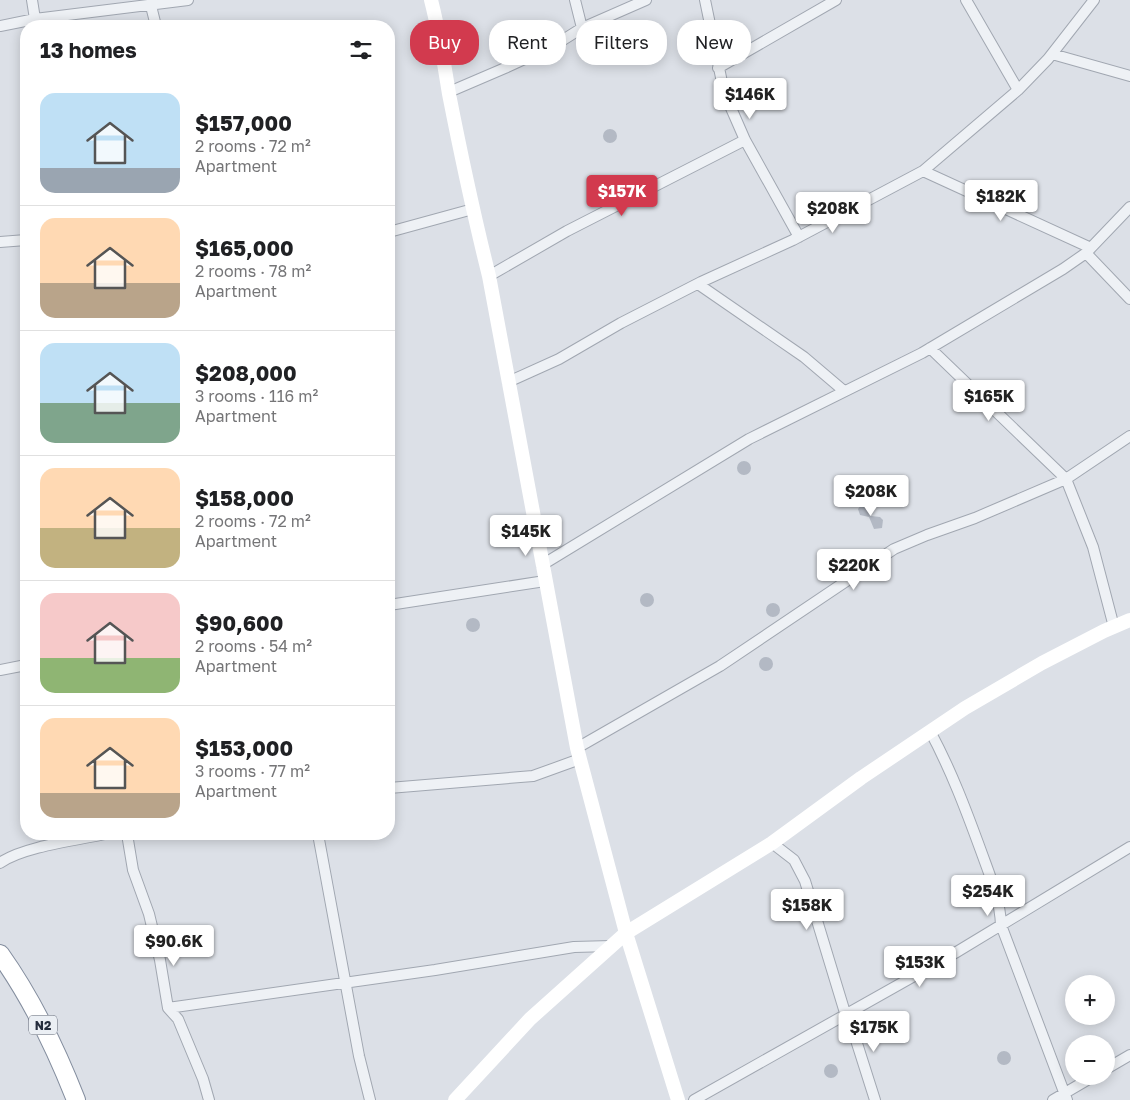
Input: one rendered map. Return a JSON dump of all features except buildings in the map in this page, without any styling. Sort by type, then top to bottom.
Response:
[{"type":"highway","name":"N2","points":[[0,954],[34,1009],[58,1054],[76,1100]]},
{"type":"street","points":[[32,0],[35,20],[188,0]]},
{"type":"street","points":[[431,0],[440,35],[449,92],[489,276],[508,382],[526,464],[542,565],[579,753],[626,933],[678,1100]]},
{"type":"street","points":[[575,0],[580,20]]},
{"type":"street","points":[[600,20],[646,0]]},
{"type":"street","points":[[705,0],[724,92],[745,140],[798,238]]},
{"type":"street","points":[[718,68],[836,0]]},
{"type":"street","points":[[966,0],[1018,90]]},
{"type":"street","points":[[508,382],[559,359],[622,323],[698,284],[798,238],[923,171],[1018,90],[1052,54],[1094,0]]},
{"type":"street","points":[[151,6],[154,20]]},
{"type":"street","points":[[0,26],[20,23]]},
{"type":"street","points":[[449,92],[555,45],[576,32]]},
{"type":"street","points":[[1052,54],[1130,76]]},
{"type":"street","points":[[489,276],[567,231],[745,140]]},
{"type":"street","points":[[923,171],[1088,251],[1130,299]]},
{"type":"street","points":[[542,565],[749,439],[930,348],[1063,270],[1088,251],[1130,207]]},
{"type":"street","points":[[395,230],[473,209]]},
{"type":"street","points":[[0,242],[20,240]]},
{"type":"street","points":[[698,284],[804,357],[844,391]]},
{"type":"street","points":[[930,348],[1066,479],[1093,548],[1114,627]]},
{"type":"street","points":[[395,788],[533,776],[579,753],[720,666],[894,550],[1066,479],[1130,436]]},
{"type":"street","points":[[395,604],[545,581]]},
{"type":"street","points":[[456,1100],[530,1019],[626,933],[772,843],[861,778],[930,731],[1042,663],[1130,620]]},
{"type":"street","points":[[0,670],[20,666]]},
{"type":"street","points":[[930,731],[945,760],[970,821],[999,901],[1001,925],[1066,1097]]},
{"type":"street","points":[[0,863],[12,856],[31,850],[77,840]]},
{"type":"street","points":[[128,840],[133,870],[149,914],[156,942],[168,1008],[178,1019],[203,1079],[209,1100]]},
{"type":"street","points":[[319,840],[359,1056],[370,1100]]},
{"type":"street","points":[[772,843],[794,860],[805,881],[875,1100]]},
{"type":"street","points":[[694,1100],[847,1015],[1130,847]]},
{"type":"street","points":[[168,1008],[346,983],[574,947],[611,946]]},
{"type":"street","points":[[1115,1064],[1130,1055]]},
{"type":"street","points":[[1053,1100],[1066,1097],[1082,1085]]}]
